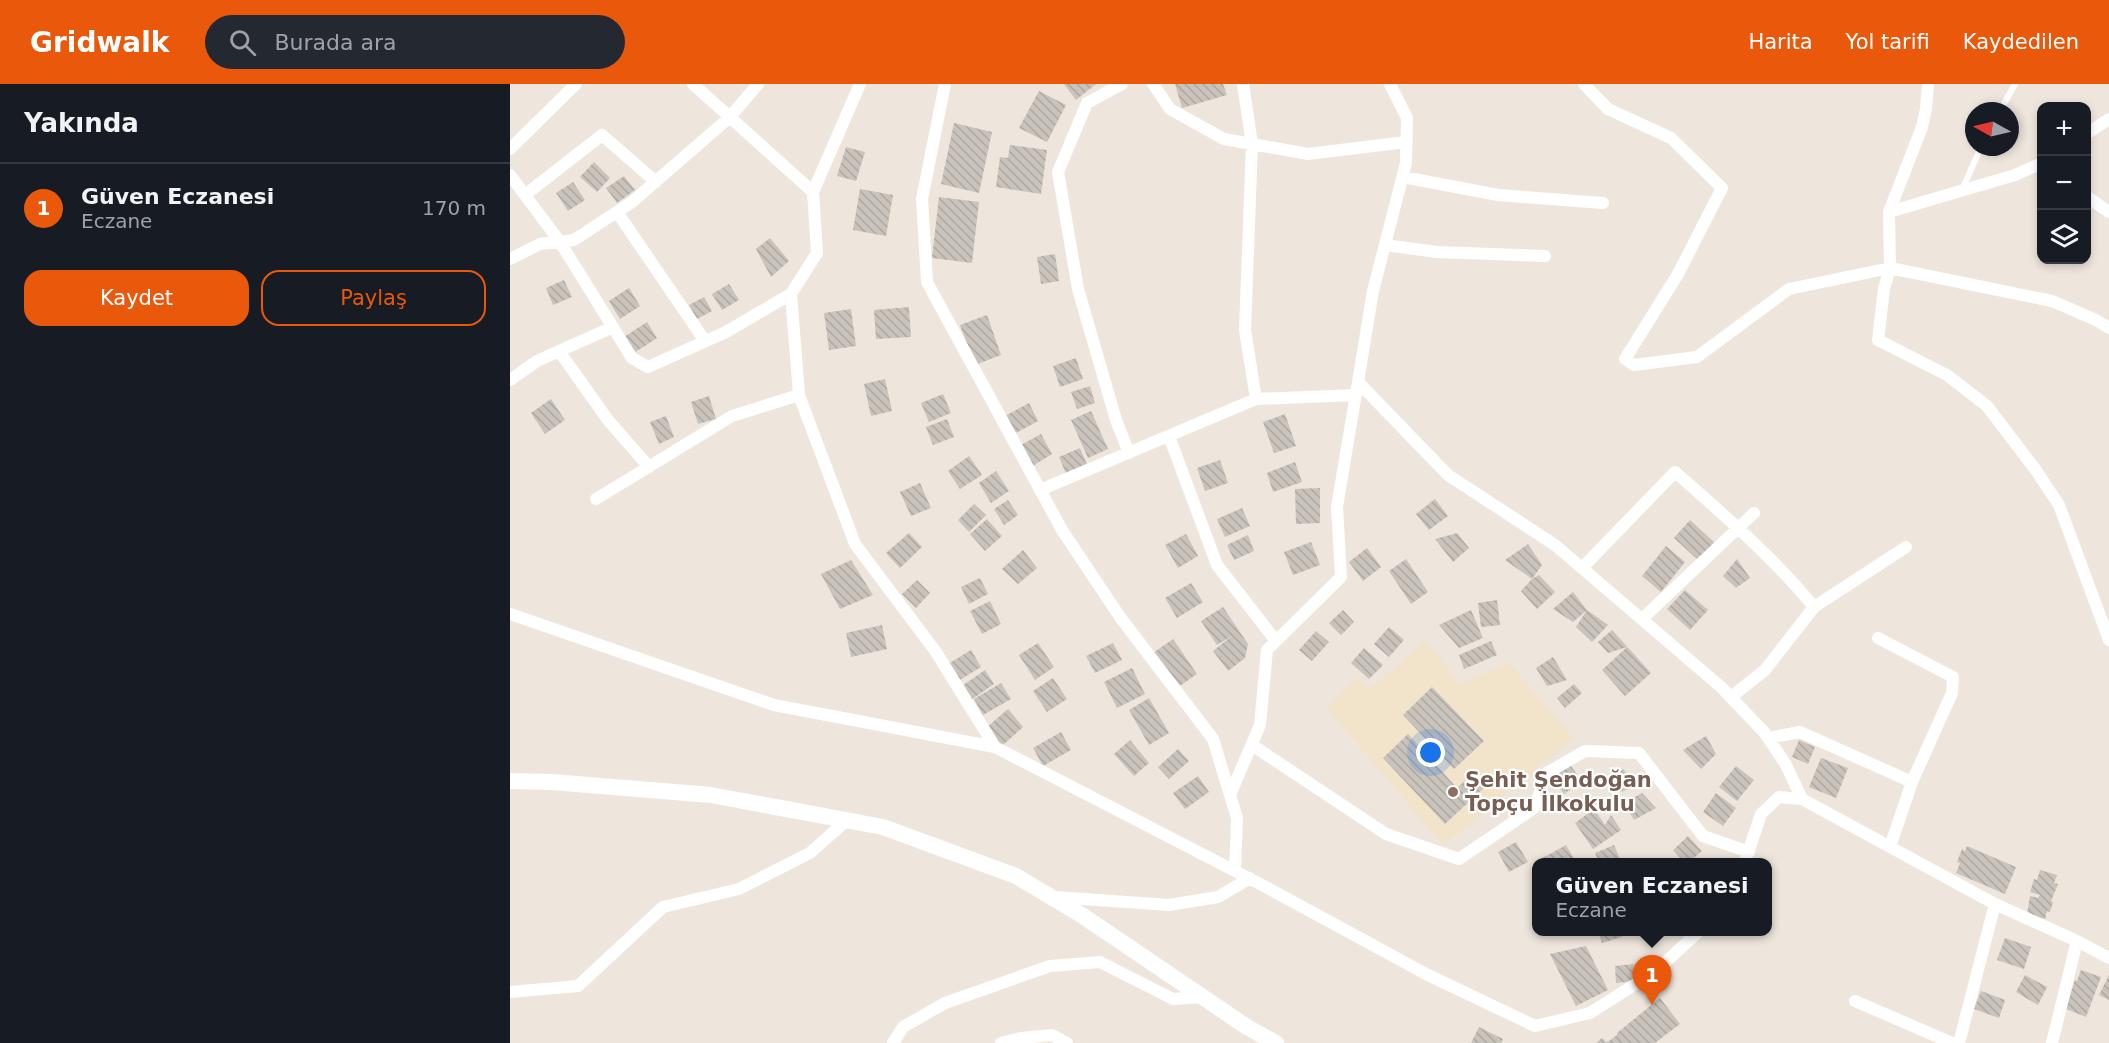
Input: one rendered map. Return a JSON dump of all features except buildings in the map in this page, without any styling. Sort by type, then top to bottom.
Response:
[{"type":"street","points":[[510,149],[576,84]]},
{"type":"street","points":[[693,84],[813,192]]},
{"type":"street","points":[[510,259],[540,244],[574,240],[632,202],[730,117],[758,84]]},
{"type":"street","points":[[510,175],[560,242],[632,358],[648,367],[726,332],[791,294],[816,253],[813,192],[860,84]]},
{"type":"street","points":[[945,84],[922,199],[927,282],[1062,530],[1119,617],[1213,739],[1237,818],[1235,871]]},
{"type":"street","points":[[1122,84],[1087,103],[1058,172],[1078,289],[1116,420],[1129,453]]},
{"type":"street","points":[[1153,84],[1170,109],[1224,139],[1308,154],[1406,142]]},
{"type":"street","points":[[1244,84],[1252,144],[1245,330],[1256,399]]},
{"type":"street","points":[[1230,795],[1260,725],[1267,650],[1341,578],[1337,507],[1373,291],[1406,163],[1407,118],[1390,84]]},
{"type":"street","points":[[1584,84],[1608,109],[1671,138],[1722,188],[1678,274],[1625,359],[1634,365],[1697,357],[1789,289],[1890,268],[2052,302],[2096,320],[2109,328]]},
{"type":"street","points":[[1928,84],[1922,128],[1888,212],[1890,268],[1884,289],[1878,340],[1947,375],[1987,406],[2059,505],[2109,640]]},
{"type":"street","points":[[2091,131],[2109,119]]},
{"type":"street","points":[[525,195],[602,135],[656,182]]},
{"type":"street","points":[[1888,212],[2015,175],[2037,165]]},
{"type":"street","points":[[1403,177],[1498,195],[1602,203]]},
{"type":"street","points":[[2091,199],[2109,212]]},
{"type":"street","points":[[617,212],[705,341]]},
{"type":"street","points":[[1385,245],[1437,252],[1545,256]]},
{"type":"street","points":[[791,294],[799,394],[855,544],[936,652],[995,747]]},
{"type":"street","points":[[510,380],[537,361],[613,327]]},
{"type":"street","points":[[559,351],[609,420],[649,467]]},
{"type":"street","points":[[1040,490],[1256,399],[1357,389],[1448,475],[1555,545],[1731,697],[1768,738],[1785,763],[1802,799]]},
{"type":"street","points":[[596,499],[732,416],[799,394]]},
{"type":"street","points":[[1169,436],[1218,565],[1276,641]]},
{"type":"street","points":[[1581,568],[1675,472],[1739,527],[1791,579],[1814,607]]},
{"type":"street","points":[[1642,620],[1754,513]]},
{"type":"street","points":[[1731,697],[1766,670],[1814,607],[1906,547]]},
{"type":"street","points":[[510,614],[774,705],[995,747],[1250,878],[1428,975],[1535,1026],[1590,1013],[1656,971],[1694,936]]},
{"type":"street","points":[[1878,638],[1953,677],[1952,693],[1912,782],[1890,847]]},
{"type":"street","points":[[1768,738],[1800,732],[1912,782]]},
{"type":"street","points":[[1252,745],[1386,834],[1459,859],[1534,808],[1548,773],[1557,767],[1585,751],[1639,753],[1703,836],[1747,857],[1761,814],[1779,797],[1802,799],[1995,904],[2109,958]]},
{"type":"street","points":[[510,782],[552,782],[711,795],[883,827],[1005,872],[1051,897],[1083,916],[1247,1027],[1276,1043]]},
{"type":"street","points":[[510,992],[578,986],[663,907],[739,889],[810,853],[847,820]]},
{"type":"street","points":[[1051,897],[1169,905],[1218,897],[1250,878]]},
{"type":"street","points":[[1959,1043],[1995,904]]},
{"type":"street","points":[[2052,1043],[2077,941]]},
{"type":"street","points":[[893,1043],[903,1027],[945,1003],[1050,966],[1100,962],[1173,999],[1203,997]]},
{"type":"street","points":[[1855,1002],[1952,1043]]},
{"type":"street","points":[[1001,1043],[1021,1038],[1052,1035],[1067,1043]]},
{"type":"lane","points":[[2005,102],[2015,84]]},
{"type":"lane","points":[[1962,191],[1978,156]]},
{"type":"shaded area","name":"Şehit Şendoğan Topçu İlkokulu","points":[[1425,639],[1460,684],[1509,663],[1574,738],[1443,846],[1327,708],[1357,678],[1370,689]]},
{"type":"place","name":"Şehit Şendoğan Topçu İlkokulu","points":[[1453,792]]},
{"type":"place","name":"Güven Eczanesi","points":[[1652,1005]]}]
